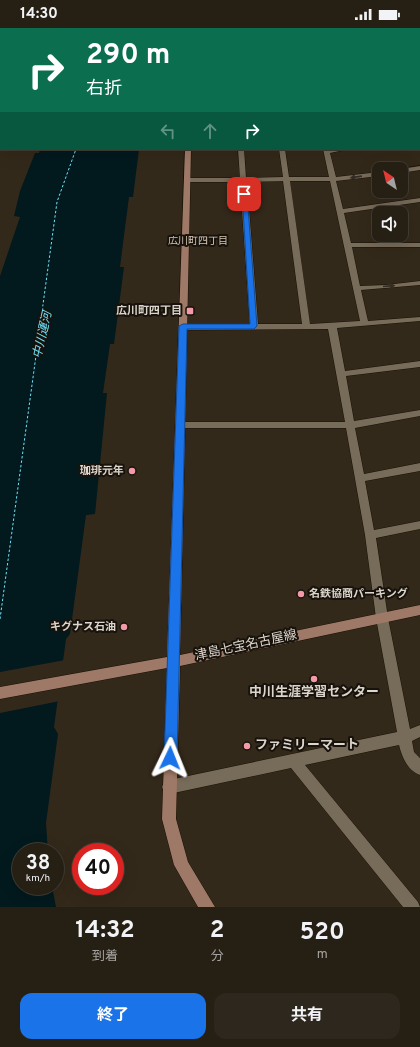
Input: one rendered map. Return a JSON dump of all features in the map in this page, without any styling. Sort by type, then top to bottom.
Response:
[{"type":"street","points":[[188,150],[169,819],[181,865],[207,907]]},
{"type":"street","points":[[241,150],[254,326]]},
{"type":"street","points":[[282,150],[306,326]]},
{"type":"street","points":[[326,150],[365,324]]},
{"type":"street","points":[[408,170],[420,168]]},
{"type":"street","points":[[187,180],[333,179],[372,175]]},
{"type":"street","points":[[340,211],[420,200]]},
{"type":"street","points":[[348,245],[420,245]]},
{"type":"street","points":[[357,288],[386,287],[420,283]]},
{"type":"street","points":[[183,326],[332,326],[420,319]]},
{"type":"street","points":[[332,326],[361,478],[382,618],[408,755],[420,768]]},
{"type":"street","points":[[340,374],[420,364]]},
{"type":"street","points":[[180,425],[351,425],[420,413]]},
{"type":"street","points":[[361,478],[420,467]]},
{"type":"street","points":[[370,534],[420,525]]},
{"type":"street","name":"津島七宝名古屋線","points":[[0,693],[174,661],[420,610]]},
{"type":"street","points":[[169,787],[405,737],[420,731]]},
{"type":"street","points":[[293,760],[413,907]]},
{"type":"water","name":"中川運河","points":[[40,150],[139,150],[133,197],[129,197],[120,267],[124,267],[114,344],[110,344],[103,393],[107,393],[95,514],[86,515],[70,634],[66,639],[54,727],[58,734],[46,823],[47,843],[12,843],[12,895],[54,895],[56,907],[0,907],[0,276],[20,217],[14,216],[20,191],[35,153],[39,153]]},
{"type":"pier","points":[[65,660],[60,701],[0,713],[0,672]]},
{"type":"ferry route","points":[[0,619],[57,202],[76,150]]},
{"type":"place","name":"広川町四丁目","points":[[190,311]]},
{"type":"place","name":"珈琲元年","points":[[132,471]]},
{"type":"place","name":"名鉄協商パーキング","points":[[301,594]]},
{"type":"place","name":"キグナス石油","points":[[124,627]]},
{"type":"place","name":"中川生涯学習センター","points":[[314,679]]},
{"type":"place","name":"ファミリーマート","points":[[247,746]]},
{"type":"district","name":"広川町四丁目","points":[[198,241]]},
{"type":"route","points":[[170,758],[174,685],[175,597],[183,326],[254,326],[244,194]]}]
